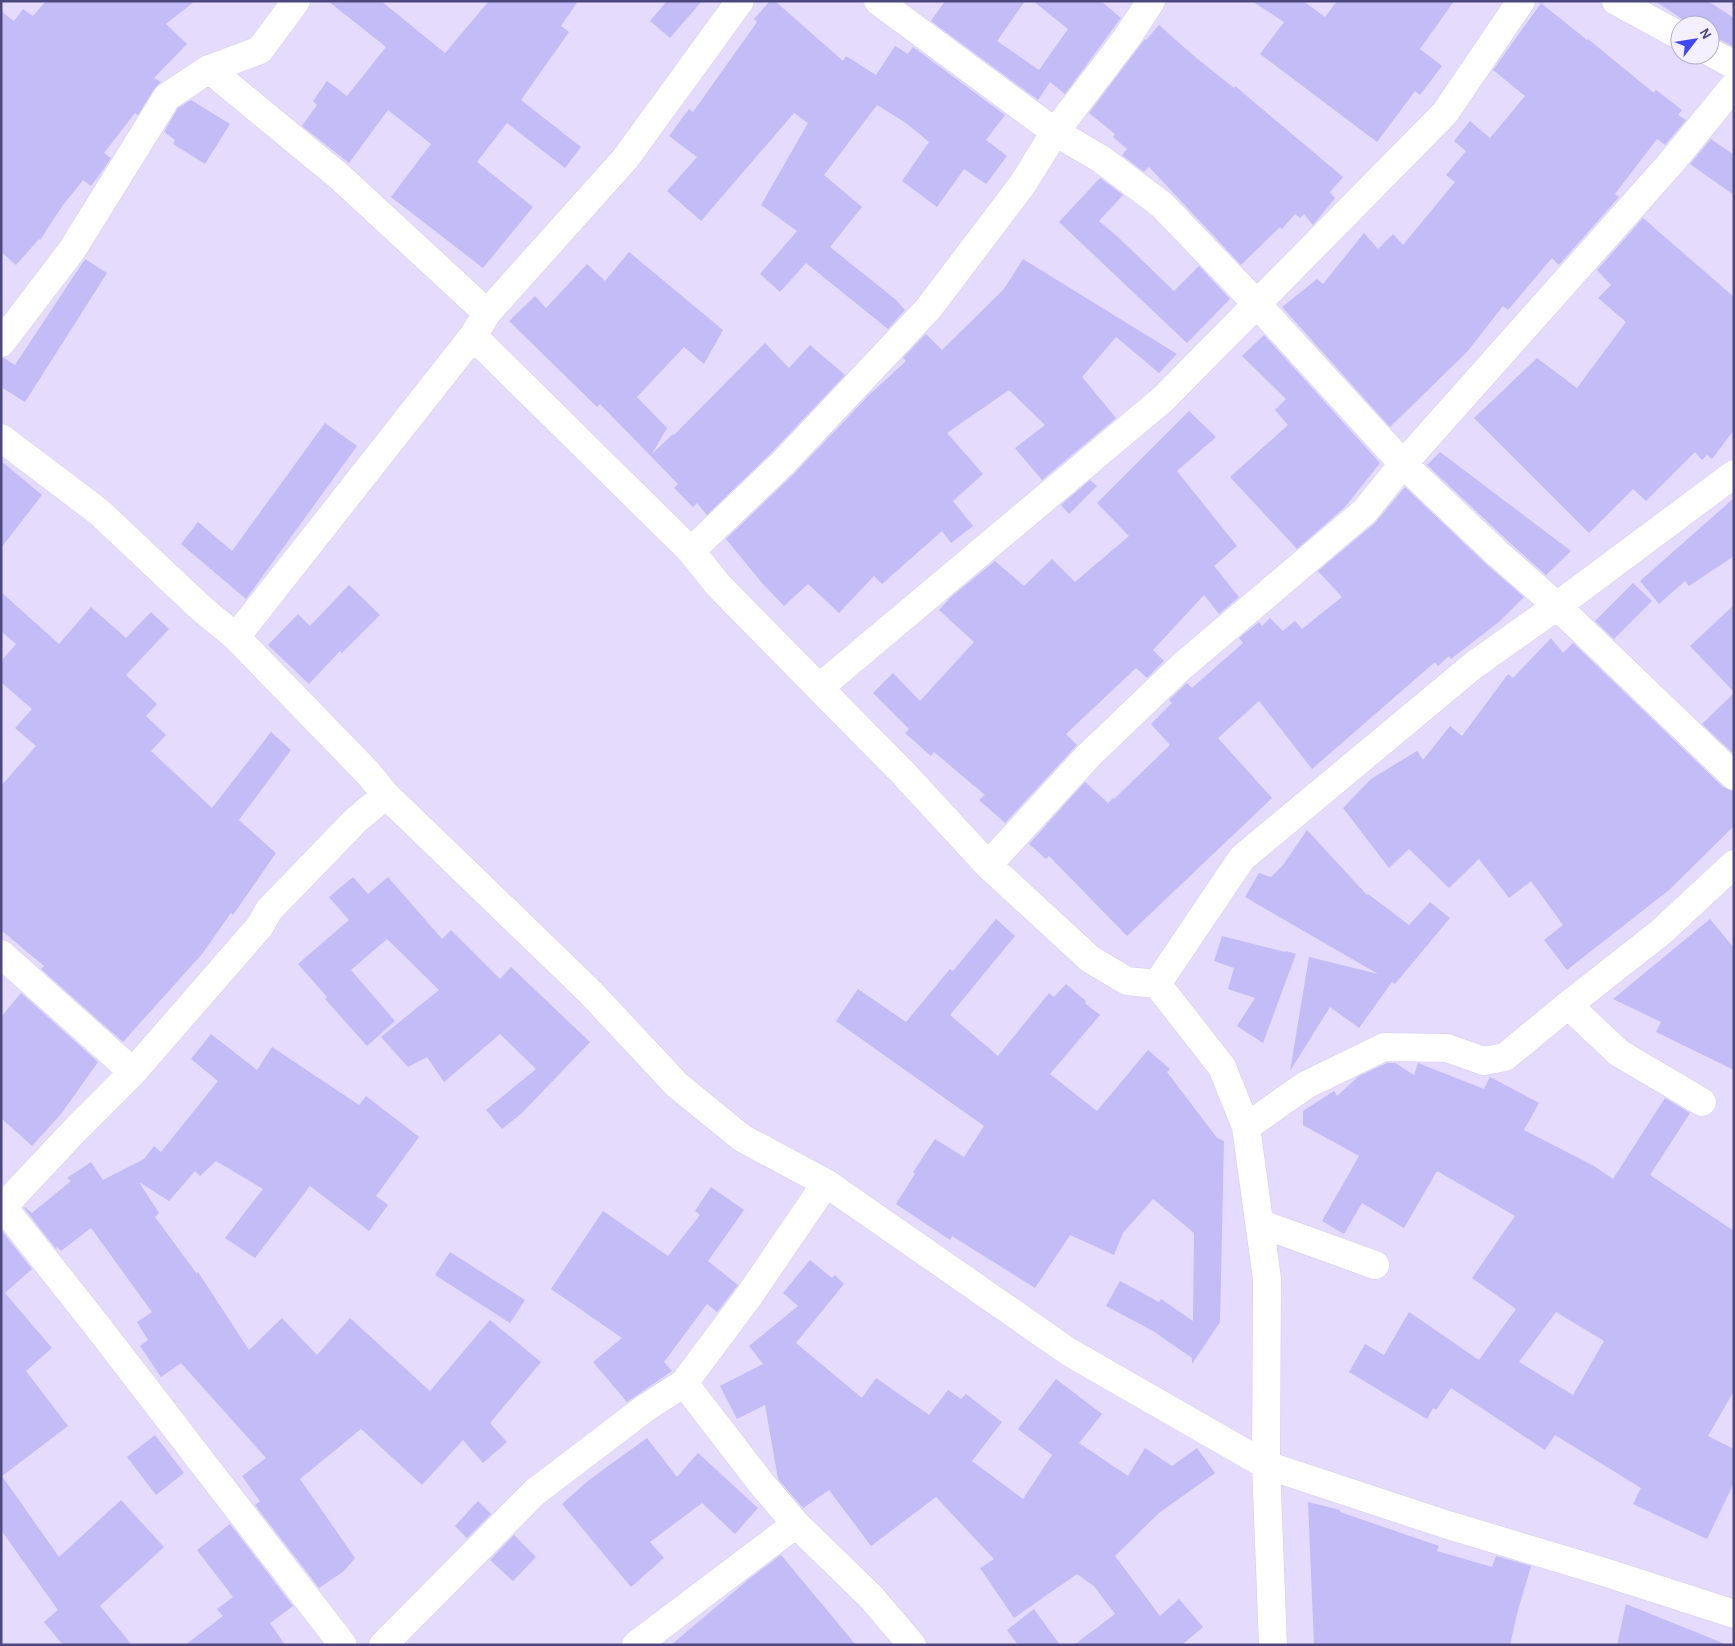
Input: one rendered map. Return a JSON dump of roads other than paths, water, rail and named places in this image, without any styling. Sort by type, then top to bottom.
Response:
[{"type":"street","points":[[1,343],[72,250],[166,97],[209,69],[260,50],[296,1]]},
{"type":"street","points":[[236,637],[473,336],[487,313],[625,159],[740,1]]},
{"type":"street","points":[[878,1],[1055,132],[1101,159],[1162,206],[1256,303],[1403,464],[1498,554],[1557,606],[1734,776]]},
{"type":"street","points":[[691,550],[782,463],[928,309],[1022,185],[1055,132],[1126,39],[1151,1]]},
{"type":"street","points":[[820,687],[1163,399],[1445,113],[1521,1]]},
{"type":"street","points":[[1616,1],[1670,31]]},
{"type":"street","points":[[1720,57],[1734,65]]},
{"type":"street","points":[[209,69],[341,178],[487,313]]},
{"type":"street","points":[[988,865],[1089,756],[1181,667],[1365,511],[1403,464],[1670,164],[1734,86]]},
{"type":"street","points":[[473,336],[691,550],[718,585],[905,775],[988,865],[1090,959],[1127,981],[1158,984],[1222,1067],[1246,1127],[1267,1279],[1266,1465],[1273,1645]]},
{"type":"street","points":[[1,438],[99,512],[202,609],[236,637],[368,773],[386,795],[590,992],[677,1085],[742,1138],[826,1182],[1069,1352],[1266,1465],[1448,1525],[1601,1571],[1734,1614]]},
{"type":"street","points":[[1158,984],[1242,858],[1474,665],[1557,606],[1734,474]]},
{"type":"street","points":[[343,1645],[326,1626],[104,1334],[2,1208],[133,1072],[260,926],[268,910],[356,820],[386,795]]},
{"type":"street","points":[[1246,1127],[1306,1085],[1384,1047],[1446,1048],[1484,1061],[1505,1057],[1661,932],[1734,864]]},
{"type":"street","points":[[1,954],[133,1072]]},
{"type":"street","points":[[1568,1005],[1619,1053],[1702,1102]]},
{"type":"street","points":[[383,1645],[535,1492],[644,1409],[684,1384],[749,1296],[826,1182]]},
{"type":"street","points":[[1260,1224],[1375,1265]]},
{"type":"street","points":[[684,1384],[761,1483],[796,1524],[871,1597],[912,1645]]},
{"type":"street","points":[[636,1645],[796,1524]]}]
